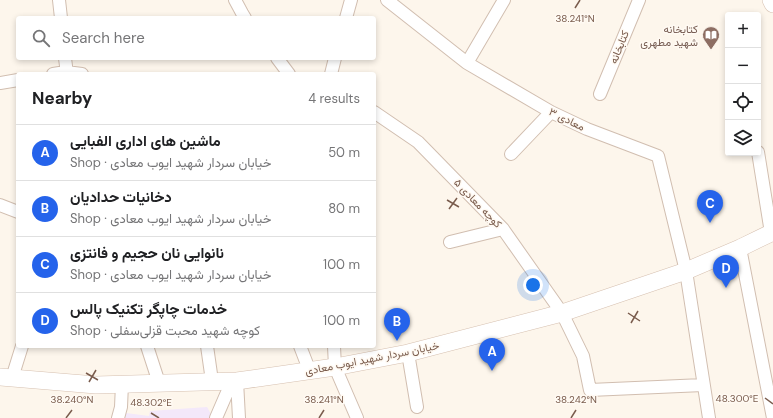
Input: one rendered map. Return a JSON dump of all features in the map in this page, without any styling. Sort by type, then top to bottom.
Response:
[{"type":"main road","points":[[771,0],[773,4]]},
{"type":"main road","name":"خیابان سردار شهید ایوب معادی","points":[[6,378],[96,385],[234,381],[310,372],[408,353],[562,313],[686,271],[740,248],[772,232]]},
{"type":"street","points":[[59,0],[61,16]]},
{"type":"street","points":[[236,0],[244,16]]},
{"type":"street","points":[[347,16],[351,0]]},
{"type":"street","name":"معادی ۳","points":[[387,0],[467,62],[551,112],[587,129],[658,156],[686,271]]},
{"type":"street","points":[[467,62],[504,0]]},
{"type":"street","name":"کتابخانه","points":[[600,94],[637,1]]},
{"type":"street","points":[[65,60],[66,72]]},
{"type":"street","points":[[278,60],[288,72]]},
{"type":"street","points":[[332,72],[334,60]]},
{"type":"street","points":[[0,83],[16,80]]},
{"type":"street","points":[[511,154],[551,112]]},
{"type":"street","name":"کوچه معادی ۵","points":[[376,113],[418,142],[503,229],[562,313],[582,356],[590,390],[703,385]]},
{"type":"street","points":[[759,156],[772,232]]},
{"type":"street","points":[[0,205],[16,211]]},
{"type":"street","points":[[450,242],[503,229]]},
{"type":"street","points":[[740,248],[773,418]]},
{"type":"street","points":[[686,271],[709,418]]},
{"type":"street","points":[[6,378],[21,348]]},
{"type":"street","points":[[148,348],[159,383]]},
{"type":"street","points":[[207,348],[212,381]]},
{"type":"street","points":[[301,348],[310,372]]},
{"type":"street","points":[[334,348],[335,367],[357,418]]},
{"type":"street","points":[[408,353],[417,407]]},
{"type":"street","points":[[216,418],[234,381]]},
{"type":"street","points":[[234,381],[239,418]]},
{"type":"street","points":[[118,418],[121,407],[122,384]]},
{"type":"shaded area","points":[[207,407],[211,414],[209,418],[123,418],[126,413],[149,416],[150,411]]},
{"type":"place","name":"کتابخانه شهید مطهری","points":[[711,50]]},
{"type":"place","name":"نانوایی نان حجیم و فانتزی","points":[[710,223]]},
{"type":"place","name":"خدمات چاپگر تکنیک پالس","points":[[726,288]]},
{"type":"place","name":"دخانیات حدادیان","points":[[397,341]]},
{"type":"place","name":"ماشین های اداری الفبایی","points":[[492,371]]}]
